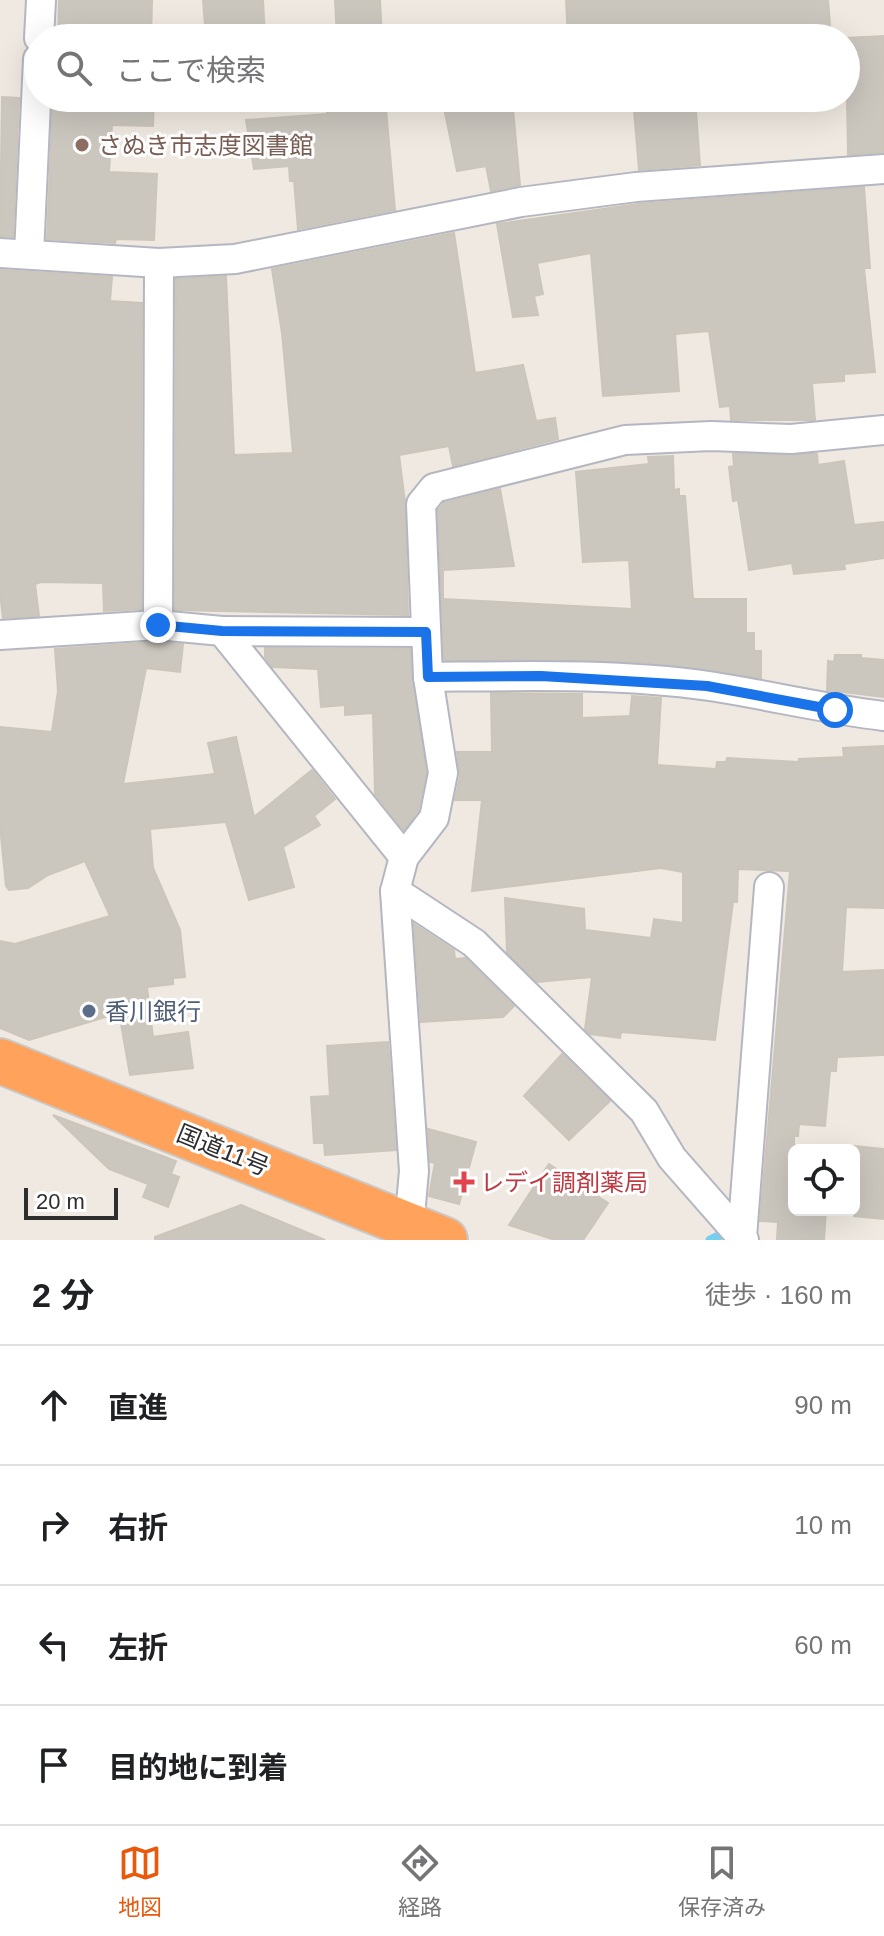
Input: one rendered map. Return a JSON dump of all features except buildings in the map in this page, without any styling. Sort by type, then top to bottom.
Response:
[{"type":"highway","name":"国道11号","points":[[0,1061],[427,1233]]},
{"type":"street","points":[[40,24],[41,0]]},
{"type":"street","points":[[29,254],[36,112]]},
{"type":"street","points":[[0,253],[159,263],[235,259],[521,202],[622,189],[884,169]]},
{"type":"street","points":[[158,625],[159,263]]},
{"type":"street","points":[[427,1233],[414,1171],[395,891],[404,857],[434,818],[443,773],[428,677],[421,504],[434,488],[625,440],[711,436],[791,439],[884,430]]},
{"type":"street","points":[[0,635],[158,625],[222,631],[426,632]]},
{"type":"street","points":[[222,631],[404,857]]},
{"type":"street","points":[[428,677],[541,676],[707,686],[884,716]]},
{"type":"street","points":[[743,1238],[769,887]]},
{"type":"street","points":[[395,891],[474,943],[644,1111],[672,1158],[743,1238]]},
{"type":"waterway","points":[[710,1240],[729,1231]]},
{"type":"place","name":"さぬき市志度図書館","points":[[82,145]]},
{"type":"place","name":"香川銀行","points":[[89,1011]]},
{"type":"place","name":"レデイ調剤薬局","points":[[464,1182]]},
{"type":"route","points":[[158,625],[222,631],[426,632],[428,677],[541,676],[707,686],[835,710]]}]
